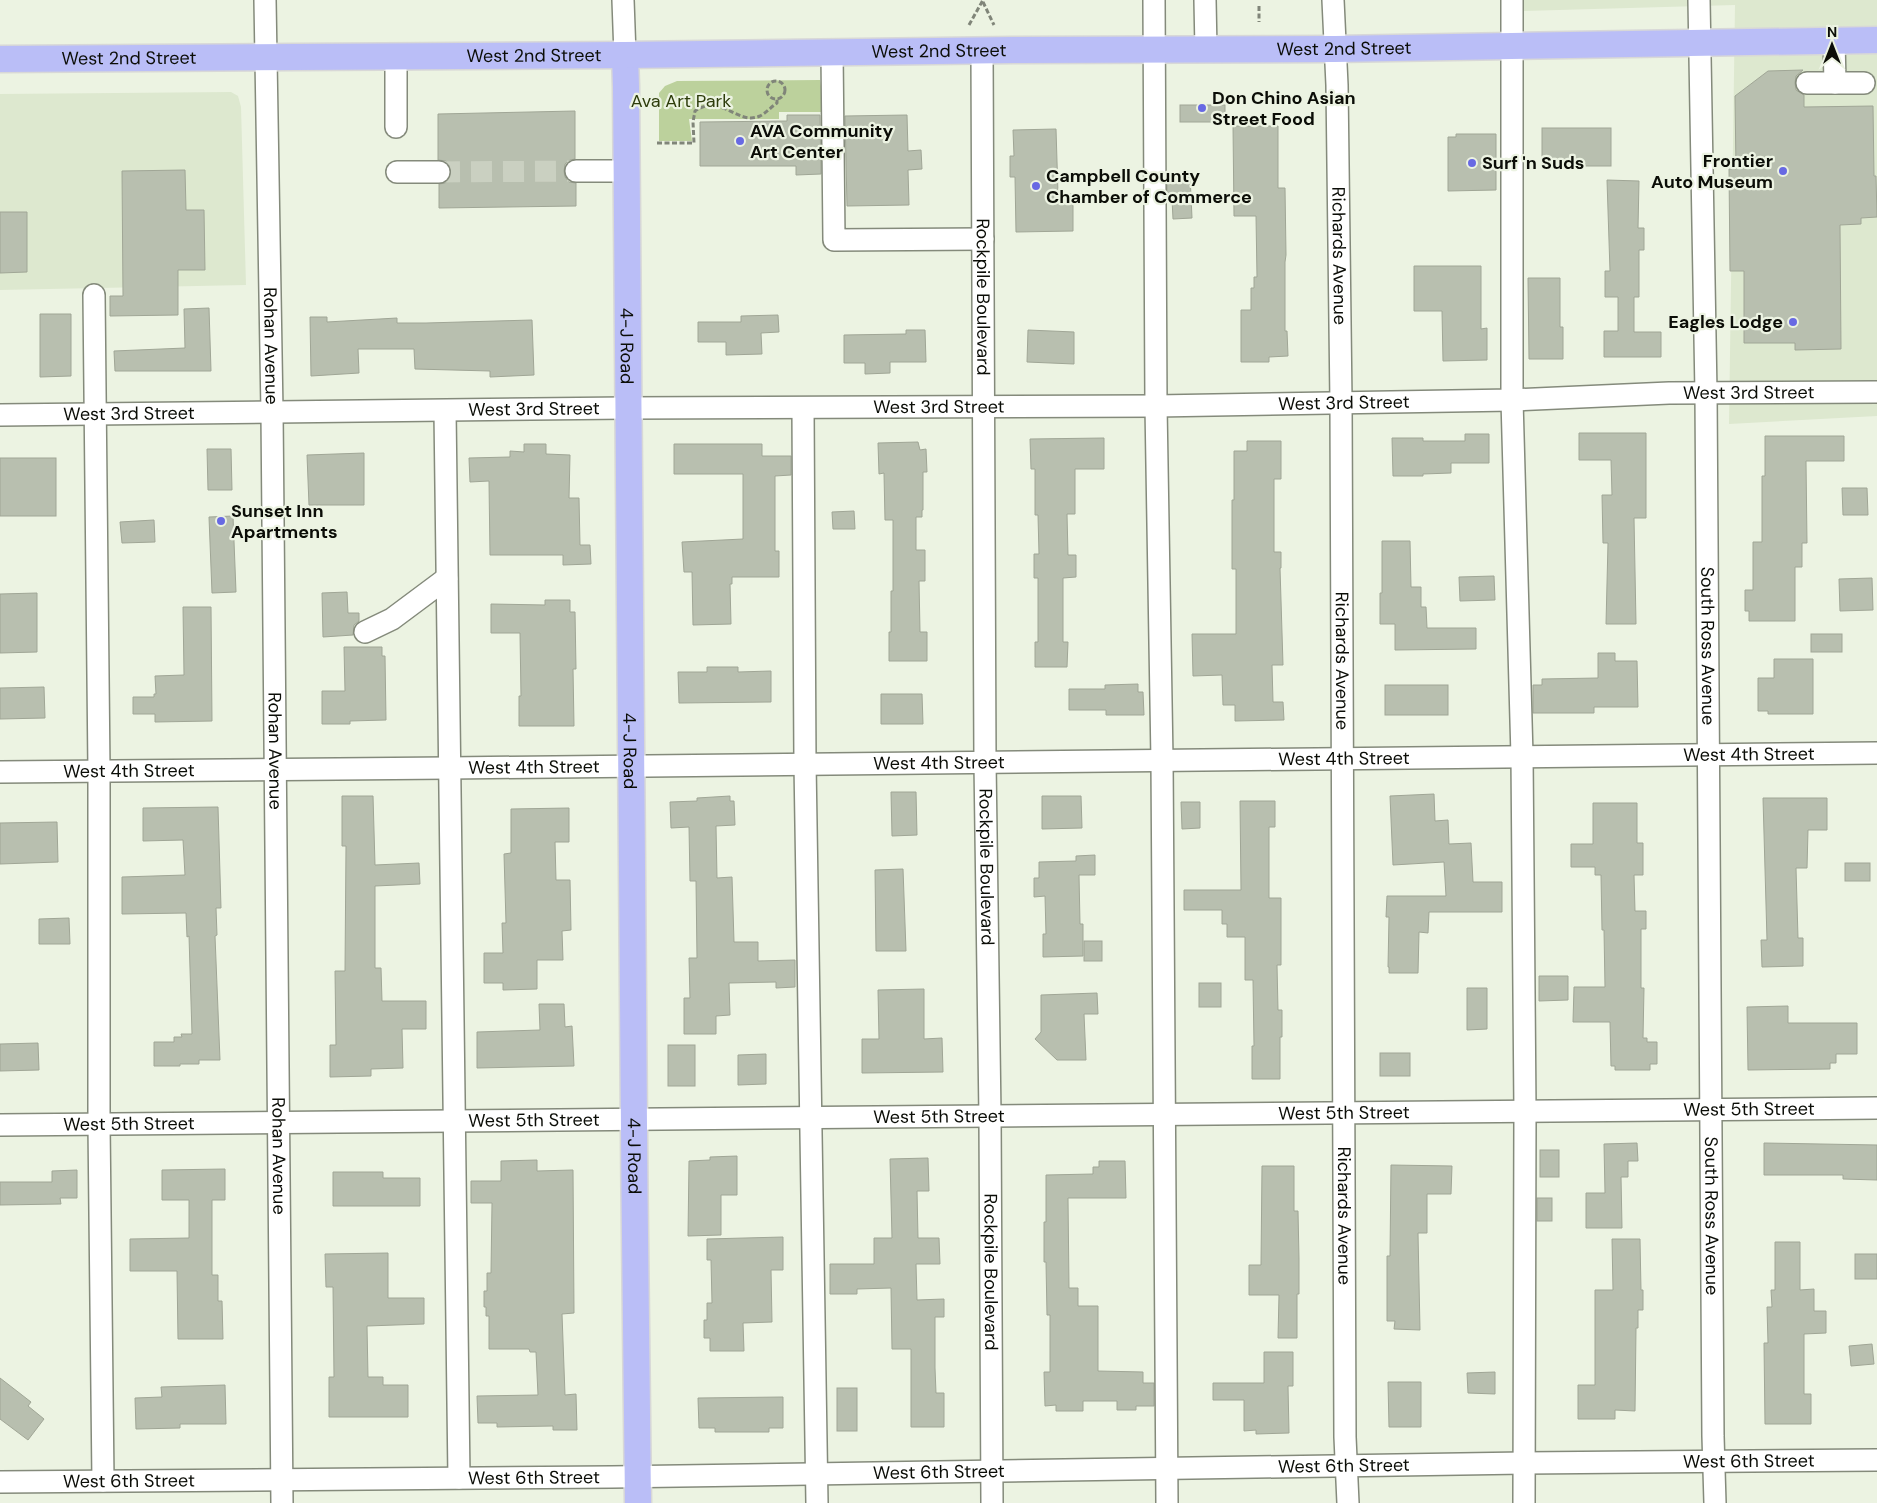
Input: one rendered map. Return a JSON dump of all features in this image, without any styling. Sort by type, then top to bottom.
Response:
[{"type":"main road","name":"West 2nd Street","points":[[0,60],[982,50],[1335,50],[1877,40]]},
{"type":"main road","name":"4-J Road","points":[[625,55],[626,408],[638,1503]]},
{"type":"street","name":"Rohan Avenue","points":[[265,0],[272,412],[282,1503]]},
{"type":"street","name":"4-J Road","points":[[623,0],[625,55]]},
{"type":"street","points":[[1154,0],[1156,406],[1162,760],[1167,1503]]},
{"type":"street","points":[[1205,0],[1206,50]]},
{"type":"street","name":"Richards Avenue","points":[[1333,0],[1337,85],[1341,402],[1343,1113],[1346,1466],[1348,1503]]},
{"type":"street","points":[[1512,0],[1512,400],[1522,756],[1525,1111],[1524,1503]]},
{"type":"street","name":"South Ross Avenue","points":[[1699,0],[1706,393],[1712,1426],[1715,1503]]},
{"type":"street","points":[[1834,40],[1835,83]]},
{"type":"street","name":"Rockpile Boulevard","points":[[982,50],[985,762],[990,1116],[992,1503]]},
{"type":"street","points":[[832,52],[834,240],[983,239]]},
{"type":"street","points":[[396,56],[396,126]]},
{"type":"street","points":[[1808,83],[1864,83]]},
{"type":"street","points":[[576,171],[626,171]]},
{"type":"street","points":[[397,172],[438,172]]},
{"type":"street","points":[[94,295],[103,1480]]},
{"type":"street","name":"West 3rd Street","points":[[0,415],[626,408],[1156,406],[1512,400],[1669,393],[1877,392]]},
{"type":"street","points":[[803,408],[805,763],[817,1503]]},
{"type":"street","points":[[445,411],[459,1478]]},
{"type":"street","points":[[365,632],[392,619],[447,578]]},
{"type":"street","name":"West 4th Street","points":[[0,772],[1877,753]]},
{"type":"street","name":"West 5th Street","points":[[0,1125],[1877,1108]]},
{"type":"street","name":"West 6th Street","points":[[0,1482],[637,1477],[1524,1463],[1877,1460]]},
{"type":"path","points":[[983,1],[994,25]]},
{"type":"path","points":[[969,25],[983,1]]},
{"type":"path","points":[[1259,6],[1259,22]]},
{"type":"path","points":[[656,143],[694,143],[693,122],[695,111],[703,106],[717,105],[741,116],[759,116],[776,104],[777,99],[782,97],[785,92],[784,86],[777,80],[771,83],[768,90],[771,98],[777,99]]},
{"type":"shaded area","points":[[1524,0],[1877,0],[1877,416],[1729,424],[1735,5],[1524,11]]},
{"type":"shaded area","points":[[231,92],[238,96],[241,107],[246,285],[0,290],[0,94]]},
{"type":"green space","name":"Ava Art Park","points":[[820,80],[825,112],[779,112],[779,119],[689,119],[692,141],[659,141],[659,93],[665,86],[677,81]]},
{"type":"building","name":"Frontier Auto Museum","points":[[1803,70],[1796,76],[1795,83],[1796,90],[1804,95],[1804,107],[1873,106],[1874,176],[1876,176],[1877,217],[1861,218],[1861,224],[1840,225],[1841,349],[1795,350],[1795,343],[1744,343],[1744,271],[1730,271],[1729,169],[1736,169],[1735,96],[1768,71]]},
{"type":"building","name":"Don Chino Asian Street Food","points":[[1180,105],[1225,105],[1225,122],[1180,122]]},
{"type":"building","points":[[575,111],[575,159],[565,164],[564,171],[565,177],[569,182],[576,183],[576,206],[439,208],[439,184],[445,183],[450,179],[451,172],[450,166],[446,161],[438,160],[438,114]]},
{"type":"building","name":"AVA Community Art Center","points":[[787,115],[820,115],[821,174],[796,175],[796,166],[700,166],[700,122],[787,121]]},
{"type":"building","points":[[907,115],[908,151],[921,150],[922,169],[908,170],[909,205],[847,206],[845,116]]},
{"type":"building","points":[[1233,126],[1278,126],[1278,188],[1285,188],[1285,331],[1287,331],[1288,356],[1269,357],[1269,362],[1241,362],[1241,310],[1251,310],[1251,288],[1254,288],[1254,277],[1257,277],[1256,216],[1234,216]]},
{"type":"building","points":[[1542,128],[1611,128],[1611,166],[1542,166]]},
{"type":"building","name":"Campbell County Chamber of Commerce","points":[[1056,129],[1058,194],[1073,194],[1073,231],[1016,232],[1015,177],[1010,177],[1010,156],[1014,156],[1013,130]]},
{"type":"building","name":"Surf 'n Suds","points":[[1456,134],[1496,134],[1496,190],[1448,191],[1448,137],[1456,137]]},
{"type":"building","points":[[185,170],[186,210],[204,210],[205,270],[178,270],[178,315],[110,316],[110,296],[123,296],[122,171]]},
{"type":"building","points":[[1190,175],[1192,218],[1173,219],[1172,199],[1167,199],[1167,176]]},
{"type":"building","points":[[1607,180],[1639,181],[1638,228],[1644,228],[1644,250],[1639,250],[1639,297],[1634,297],[1634,332],[1661,332],[1661,357],[1604,357],[1604,331],[1618,331],[1618,297],[1605,297],[1605,271],[1610,271]]},
{"type":"building","points":[[0,212],[27,212],[27,272],[0,273]]},
{"type":"building","points":[[1414,266],[1481,266],[1481,329],[1487,328],[1487,360],[1443,361],[1442,311],[1414,311]]},
{"type":"building","points":[[1528,278],[1560,278],[1560,327],[1563,327],[1563,359],[1529,359]]},
{"type":"building","points":[[209,308],[211,371],[115,371],[114,351],[185,348],[184,309]]},
{"type":"building","points":[[40,314],[71,314],[71,376],[40,377]]},
{"type":"building","points":[[778,315],[779,332],[761,333],[762,354],[726,355],[726,342],[698,342],[698,322],[741,322],[741,316]]},
{"type":"building","points":[[310,317],[327,317],[327,322],[397,318],[397,323],[532,320],[534,375],[490,377],[490,371],[415,369],[414,349],[358,349],[359,373],[311,376]]},
{"type":"building","points":[[906,330],[925,330],[926,362],[890,362],[890,373],[865,374],[865,363],[844,363],[844,335],[906,334]]},
{"type":"building","points":[[1028,330],[1074,332],[1074,364],[1027,362]]},
{"type":"building","points":[[1579,433],[1646,433],[1646,518],[1634,518],[1636,624],[1606,624],[1608,543],[1603,543],[1602,495],[1612,495],[1611,460],[1579,460]]},
{"type":"building","points":[[1465,434],[1489,434],[1489,463],[1451,463],[1451,473],[1423,474],[1423,476],[1393,476],[1392,438],[1423,438],[1423,441],[1465,441]]},
{"type":"building","points":[[1765,436],[1844,436],[1844,461],[1806,461],[1807,543],[1802,543],[1802,567],[1795,567],[1795,621],[1749,621],[1749,611],[1745,611],[1745,590],[1753,590],[1753,542],[1762,542],[1762,476],[1765,476]]},
{"type":"building","points":[[1104,438],[1104,469],[1075,469],[1075,514],[1067,514],[1068,555],[1076,555],[1076,577],[1063,578],[1063,642],[1068,642],[1067,667],[1035,667],[1035,642],[1038,642],[1038,578],[1034,578],[1034,554],[1039,554],[1038,515],[1035,515],[1035,469],[1031,469],[1030,439]]},
{"type":"building","points":[[1247,441],[1281,441],[1281,479],[1274,479],[1274,552],[1281,552],[1283,665],[1272,665],[1273,702],[1283,702],[1284,720],[1235,721],[1235,705],[1223,705],[1222,675],[1193,676],[1192,634],[1236,634],[1236,569],[1232,569],[1234,451],[1247,451]]},
{"type":"building","points":[[918,442],[920,450],[926,449],[927,472],[923,472],[922,517],[916,517],[916,550],[925,550],[925,581],[919,581],[920,632],[927,632],[927,661],[889,661],[891,591],[893,591],[893,520],[885,520],[884,473],[879,474],[878,443]]},
{"type":"building","points":[[524,444],[546,444],[546,454],[570,455],[569,498],[579,498],[580,545],[590,545],[591,564],[563,565],[563,555],[490,555],[489,481],[470,482],[469,458],[510,457],[510,451],[524,452]]},
{"type":"building","points":[[674,444],[762,444],[762,456],[791,456],[791,475],[775,476],[775,551],[779,551],[779,577],[732,577],[732,584],[730,584],[731,624],[693,625],[692,572],[684,572],[682,542],[743,539],[743,474],[674,474]]},
{"type":"building","points":[[207,449],[231,449],[232,490],[208,490]]},
{"type":"building","points":[[364,453],[364,505],[309,505],[307,455]]},
{"type":"building","points":[[0,458],[56,458],[56,516],[0,516]]},
{"type":"building","points":[[1842,488],[1867,488],[1868,515],[1843,515]]},
{"type":"building","points":[[854,511],[855,529],[833,529],[832,512]]},
{"type":"building","points":[[233,516],[236,592],[212,593],[209,517]]},
{"type":"building","points":[[154,520],[155,542],[122,543],[120,522]]},
{"type":"building","points":[[1382,541],[1410,541],[1411,587],[1421,587],[1421,607],[1426,607],[1427,628],[1476,628],[1476,649],[1395,650],[1395,624],[1380,624]]},
{"type":"building","points":[[1494,576],[1495,600],[1460,601],[1459,577]]},
{"type":"building","points":[[1872,578],[1873,610],[1840,611],[1839,579]]},
{"type":"building","points":[[347,592],[348,613],[359,613],[359,621],[354,625],[353,635],[323,637],[322,593]]},
{"type":"building","points":[[37,593],[37,652],[0,653],[0,594]]},
{"type":"building","points":[[545,600],[570,600],[570,612],[575,612],[574,726],[519,726],[519,696],[521,696],[520,633],[491,633],[491,604],[545,605]]},
{"type":"building","points":[[183,607],[211,607],[212,721],[155,722],[155,714],[133,714],[133,697],[154,697],[154,694],[156,694],[155,676],[184,675]]},
{"type":"building","points":[[1811,634],[1842,634],[1842,652],[1811,652]]},
{"type":"building","points":[[344,647],[382,647],[382,656],[385,656],[386,720],[350,721],[350,724],[322,724],[322,691],[345,691]]},
{"type":"building","points":[[1598,653],[1615,653],[1615,661],[1637,661],[1638,707],[1594,707],[1594,713],[1533,713],[1533,685],[1542,685],[1542,679],[1598,678]]},
{"type":"building","points":[[1774,659],[1813,659],[1813,714],[1768,714],[1768,711],[1758,711],[1758,678],[1774,678]]},
{"type":"building","points":[[707,667],[738,667],[738,672],[771,671],[771,702],[679,703],[678,672],[707,672]]},
{"type":"building","points":[[1138,684],[1138,692],[1143,692],[1144,715],[1106,715],[1106,710],[1069,710],[1069,689],[1105,689],[1105,685]]},
{"type":"building","points":[[1385,685],[1448,685],[1448,715],[1385,715]]},
{"type":"building","points":[[44,687],[45,718],[0,719],[0,688]]},
{"type":"building","points":[[881,694],[922,694],[923,724],[881,724]]},
{"type":"building","points":[[891,792],[916,792],[917,835],[892,836]]},
{"type":"building","points":[[1434,794],[1435,821],[1448,820],[1449,844],[1471,843],[1473,882],[1502,882],[1502,912],[1429,912],[1428,933],[1419,932],[1418,973],[1389,973],[1389,917],[1386,917],[1387,896],[1446,896],[1444,862],[1393,865],[1390,796]]},
{"type":"building","points":[[342,796],[373,796],[375,865],[419,863],[420,884],[375,886],[375,968],[381,968],[382,1001],[426,1001],[426,1029],[402,1029],[403,1068],[371,1069],[371,1076],[330,1077],[330,1045],[336,1045],[335,971],[345,971],[346,846],[342,846]]},
{"type":"building","points":[[730,796],[730,801],[734,801],[735,825],[716,826],[717,878],[732,877],[734,942],[758,942],[758,961],[795,960],[795,987],[776,988],[776,982],[729,983],[730,1015],[716,1016],[716,1034],[684,1034],[684,998],[690,998],[689,958],[697,958],[696,881],[690,881],[689,827],[671,828],[670,802],[697,801],[697,798]]},
{"type":"building","points":[[1042,796],[1081,796],[1082,828],[1042,829]]},
{"type":"building","points":[[1763,798],[1827,798],[1827,830],[1808,830],[1807,868],[1796,868],[1798,938],[1803,938],[1803,966],[1762,967],[1761,940],[1767,940]]},
{"type":"building","points":[[1240,801],[1275,801],[1275,827],[1269,827],[1269,898],[1281,898],[1281,965],[1277,965],[1278,1010],[1282,1010],[1280,1079],[1252,1079],[1252,1046],[1254,1046],[1253,980],[1245,980],[1245,937],[1227,937],[1227,924],[1222,924],[1222,910],[1184,910],[1184,890],[1241,890]]},
{"type":"building","points":[[1181,802],[1200,802],[1200,828],[1182,829]]},
{"type":"building","points":[[1593,803],[1637,803],[1637,843],[1643,843],[1643,875],[1634,875],[1635,911],[1646,911],[1646,929],[1641,929],[1641,988],[1644,988],[1643,1038],[1647,1038],[1647,1042],[1657,1042],[1657,1064],[1650,1064],[1650,1070],[1615,1070],[1615,1066],[1611,1066],[1610,1022],[1573,1022],[1574,987],[1605,987],[1601,875],[1595,875],[1595,867],[1571,867],[1571,844],[1593,844]]},
{"type":"building","points":[[218,807],[221,908],[216,908],[217,935],[215,936],[220,1060],[199,1060],[199,1064],[180,1064],[180,1066],[154,1066],[154,1042],[174,1042],[174,1037],[182,1037],[181,1034],[192,1034],[189,936],[187,937],[186,913],[122,914],[122,877],[185,875],[183,840],[143,841],[143,808]]},
{"type":"building","points":[[569,808],[569,842],[555,842],[556,880],[570,880],[571,930],[562,931],[563,960],[537,960],[537,989],[503,990],[503,983],[484,983],[484,953],[503,953],[502,923],[506,923],[504,854],[511,853],[511,809]]},
{"type":"building","points":[[57,822],[58,862],[0,864],[0,823]]},
{"type":"building","points":[[1095,855],[1095,875],[1079,875],[1080,924],[1083,924],[1083,956],[1043,957],[1043,934],[1046,934],[1045,896],[1034,897],[1034,878],[1039,878],[1039,862],[1076,861],[1076,856]]},
{"type":"building","points":[[1845,863],[1870,863],[1870,881],[1845,881]]},
{"type":"building","points":[[903,869],[906,951],[876,951],[875,870]]},
{"type":"building","points":[[69,918],[70,944],[39,944],[39,919]]},
{"type":"building","points":[[1084,941],[1102,941],[1102,961],[1084,961]]},
{"type":"building","points":[[1539,976],[1568,976],[1568,1000],[1539,1001]]},
{"type":"building","points":[[1199,983],[1221,983],[1221,1007],[1199,1007]]},
{"type":"building","points":[[1467,988],[1487,988],[1487,1029],[1467,1030]]},
{"type":"building","points":[[924,989],[924,1039],[942,1038],[943,1072],[862,1073],[862,1039],[879,1039],[878,990]]},
{"type":"building","points":[[1097,993],[1098,1014],[1084,1014],[1086,1060],[1057,1060],[1035,1039],[1041,1032],[1041,995]]},
{"type":"building","points":[[539,1004],[564,1004],[565,1027],[572,1026],[574,1066],[477,1068],[477,1032],[540,1030]]},
{"type":"building","points":[[1788,1006],[1788,1023],[1857,1023],[1857,1054],[1836,1054],[1836,1063],[1830,1063],[1830,1069],[1748,1070],[1747,1007]]},
{"type":"building","points":[[38,1043],[39,1070],[0,1071],[0,1044]]},
{"type":"building","points":[[668,1045],[695,1045],[695,1086],[668,1086]]},
{"type":"building","points":[[1380,1053],[1410,1053],[1410,1076],[1380,1076]]},
{"type":"building","points":[[766,1054],[766,1084],[738,1085],[738,1055]]},
{"type":"building","points":[[1637,1143],[1638,1161],[1628,1161],[1628,1177],[1621,1177],[1622,1228],[1586,1228],[1586,1193],[1605,1193],[1604,1144]]},
{"type":"building","points":[[1764,1143],[1877,1145],[1877,1180],[1843,1179],[1843,1175],[1764,1175]]},
{"type":"building","points":[[1540,1150],[1559,1150],[1559,1177],[1540,1177]]},
{"type":"building","points":[[737,1156],[737,1195],[721,1195],[721,1235],[688,1236],[689,1161],[710,1160],[710,1157]]},
{"type":"building","points":[[928,1158],[929,1191],[917,1191],[918,1238],[939,1238],[940,1264],[916,1264],[917,1300],[944,1299],[944,1317],[935,1317],[935,1368],[936,1393],[944,1393],[944,1427],[911,1427],[911,1349],[892,1349],[891,1288],[857,1289],[857,1294],[830,1294],[830,1264],[874,1264],[874,1238],[892,1238],[890,1159]]},
{"type":"building","points":[[537,1160],[537,1171],[573,1170],[574,1313],[562,1314],[565,1395],[576,1394],[577,1430],[553,1430],[553,1426],[497,1427],[497,1423],[478,1423],[477,1396],[538,1395],[536,1352],[530,1352],[529,1349],[489,1349],[489,1316],[486,1316],[486,1307],[484,1307],[484,1291],[487,1291],[487,1273],[491,1273],[492,1203],[471,1203],[471,1181],[501,1181],[501,1161]]},
{"type":"building","points":[[1099,1161],[1125,1161],[1126,1198],[1068,1198],[1069,1288],[1078,1288],[1078,1306],[1098,1306],[1098,1371],[1143,1372],[1143,1383],[1154,1383],[1154,1406],[1136,1406],[1136,1410],[1117,1410],[1117,1401],[1083,1401],[1083,1411],[1056,1411],[1056,1405],[1045,1406],[1044,1372],[1050,1372],[1050,1315],[1047,1315],[1046,1262],[1044,1262],[1046,1175],[1093,1174],[1093,1167],[1099,1167]]},
{"type":"building","points":[[1391,1165],[1452,1166],[1451,1194],[1427,1194],[1427,1233],[1418,1233],[1420,1330],[1394,1329],[1395,1321],[1387,1321],[1387,1256],[1390,1256]]},
{"type":"building","points":[[1262,1166],[1294,1166],[1294,1211],[1298,1211],[1299,1259],[1297,1338],[1278,1338],[1279,1295],[1249,1295],[1249,1265],[1261,1265]]},
{"type":"building","points":[[225,1169],[225,1200],[212,1200],[212,1275],[218,1275],[218,1301],[222,1301],[223,1339],[178,1339],[177,1271],[130,1271],[130,1239],[189,1238],[189,1200],[162,1200],[162,1170]]},
{"type":"building","points":[[77,1170],[77,1198],[60,1198],[61,1204],[0,1205],[0,1182],[52,1182],[52,1171]]},
{"type":"building","points":[[333,1172],[383,1172],[383,1178],[420,1178],[420,1206],[333,1206]]},
{"type":"building","points":[[1537,1198],[1552,1198],[1552,1221],[1537,1221]]},
{"type":"building","points":[[783,1237],[783,1270],[771,1270],[772,1322],[743,1323],[744,1351],[710,1351],[710,1338],[704,1338],[704,1320],[707,1320],[707,1303],[712,1303],[711,1260],[707,1260],[707,1239]]},
{"type":"building","points":[[1612,1239],[1640,1239],[1643,1310],[1638,1310],[1638,1328],[1636,1328],[1635,1411],[1615,1410],[1615,1419],[1578,1419],[1578,1385],[1595,1385],[1595,1290],[1613,1290]]},
{"type":"building","points":[[1775,1242],[1800,1242],[1800,1290],[1814,1289],[1814,1311],[1826,1311],[1826,1333],[1804,1334],[1804,1394],[1811,1394],[1811,1424],[1765,1424],[1764,1343],[1768,1343],[1767,1307],[1772,1307],[1771,1290],[1775,1290]]},
{"type":"building","points":[[388,1253],[388,1298],[424,1298],[424,1324],[367,1326],[368,1377],[383,1377],[383,1385],[408,1385],[408,1417],[329,1417],[329,1377],[334,1377],[333,1287],[326,1287],[325,1254]]},
{"type":"building","points":[[1855,1254],[1877,1254],[1877,1279],[1855,1279]]},
{"type":"building","points":[[1872,1344],[1874,1364],[1851,1366],[1849,1346]]},
{"type":"building","points":[[1264,1352],[1293,1352],[1293,1386],[1288,1386],[1289,1433],[1256,1434],[1256,1430],[1244,1431],[1244,1400],[1213,1400],[1213,1383],[1264,1383]]},
{"type":"building","points":[[1495,1372],[1495,1394],[1468,1393],[1467,1373]]},
{"type":"building","points":[[0,1378],[31,1402],[28,1406],[44,1419],[28,1440],[0,1419]]},
{"type":"building","points":[[1388,1382],[1421,1382],[1421,1427],[1389,1427]]},
{"type":"building","points":[[225,1385],[226,1424],[180,1424],[180,1428],[136,1429],[135,1398],[162,1397],[161,1387]]},
{"type":"building","points":[[837,1388],[857,1388],[857,1431],[837,1431]]},
{"type":"building","points":[[783,1397],[783,1428],[769,1428],[769,1432],[715,1432],[715,1428],[699,1428],[698,1398]]},
{"type":"tunnel","points":[[439,172],[576,171]]},
{"type":"place","name":"Don Chino Asian Street Food","points":[[1202,108]]},
{"type":"place","name":"AVA Community Art Center","points":[[740,141]]},
{"type":"place","name":"Surf 'n Suds","points":[[1472,163]]},
{"type":"place","name":"Frontier Auto Museum","points":[[1783,171]]},
{"type":"place","name":"Campbell County Chamber of Commerce","points":[[1036,186]]},
{"type":"place","name":"Eagles Lodge","points":[[1793,322]]},
{"type":"place","name":"Sunset Inn Apartments","points":[[221,521]]}]
